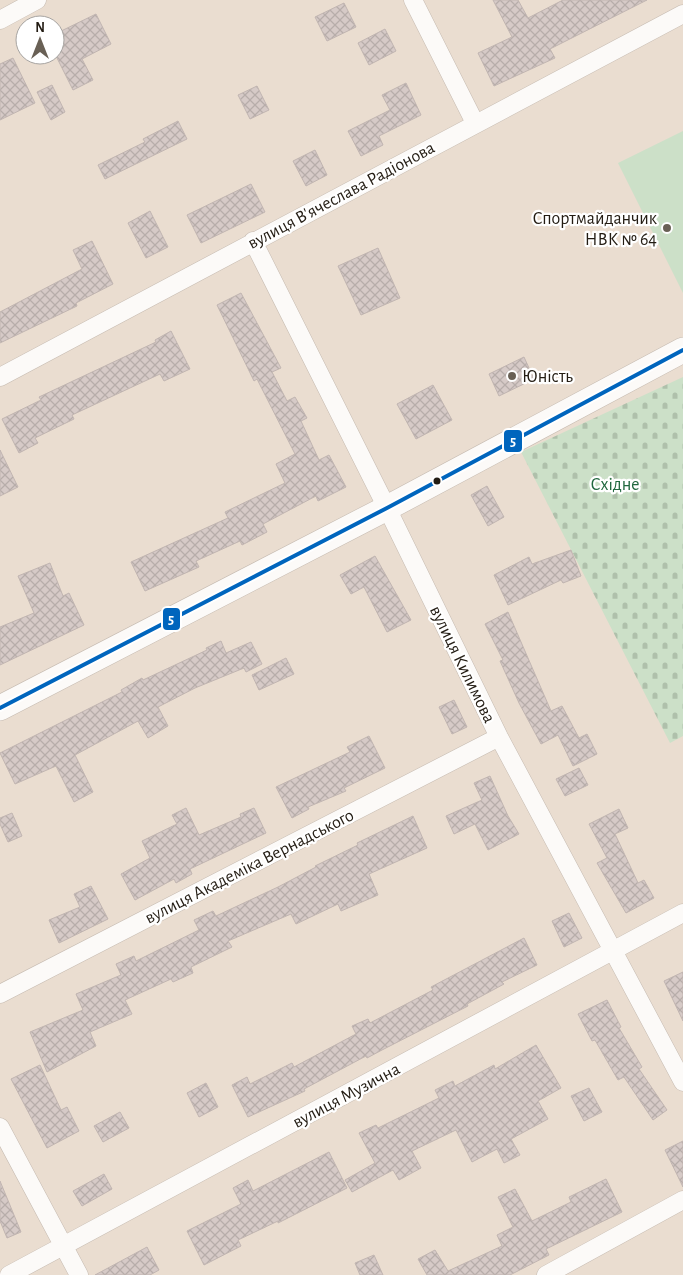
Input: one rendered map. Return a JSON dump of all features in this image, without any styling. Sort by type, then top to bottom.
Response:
[{"type":"street","points":[[0,20],[38,0]]},
{"type":"street","points":[[413,0],[476,124]]},
{"type":"street","name":"вулиця В'ячеслава Радіонова","points":[[0,377],[683,14]]},
{"type":"street","name":"вулиця Килимова","points":[[253,241],[499,737],[612,953],[683,1082]]},
{"type":"street","points":[[0,708],[387,508],[683,350]]},
{"type":"street","name":"вулиця Академіка Вернадського","points":[[0,994],[499,737]]},
{"type":"street","name":"вулиця Музична","points":[[9,1275],[683,914]]},
{"type":"street","points":[[0,1126],[79,1275]]},
{"type":"street","points":[[546,1275],[683,1200]]},
{"type":"green space","name":"Спортмайданчик НВК № 64","points":[[683,131],[683,293],[618,163]]},
{"type":"green space","name":"Східне","points":[[683,377],[683,736],[670,743],[521,452]]},
{"type":"building","points":[[493,0],[518,0],[528,18],[563,0],[647,0],[550,49],[555,58],[494,86],[478,53],[512,37]]},
{"type":"building","points":[[344,3],[356,27],[327,41],[315,17]]},
{"type":"building","points":[[96,14],[111,44],[82,59],[93,80],[73,90],[60,65],[65,65],[65,29]]},
{"type":"building","points":[[385,29],[396,51],[369,65],[358,43]]},
{"type":"building","points":[[13,58],[35,103],[0,120],[0,64]]},
{"type":"building","points":[[406,83],[421,115],[379,136],[383,145],[361,156],[348,131],[390,110],[382,95]]},
{"type":"building","points":[[52,85],[65,112],[51,120],[37,92]]},
{"type":"building","points":[[257,86],[269,110],[250,119],[238,95]]},
{"type":"building","points":[[178,121],[187,139],[105,179],[98,165],[145,142],[143,139]]},
{"type":"building","points":[[315,150],[327,175],[306,186],[293,161]]},
{"type":"building","points":[[251,184],[265,212],[201,243],[187,215]]},
{"type":"building","points":[[150,211],[168,247],[146,258],[128,223]]},
{"type":"building","points":[[92,241],[113,284],[76,303],[77,306],[0,343],[0,312],[82,269],[73,250]]},
{"type":"building","points":[[378,248],[400,298],[361,315],[338,266]]},
{"type":"building","points":[[241,293],[281,368],[272,372],[287,401],[295,397],[307,418],[301,421],[319,460],[329,455],[346,487],[318,501],[316,496],[263,524],[267,532],[242,545],[240,541],[196,561],[199,567],[145,591],[131,562],[228,518],[225,512],[285,483],[276,464],[295,454],[257,379],[254,381],[217,305]]},
{"type":"building","points":[[171,331],[190,369],[164,381],[160,374],[72,415],[74,419],[35,438],[38,443],[19,453],[2,419],[41,400],[39,397],[156,342],[155,340]]},
{"type":"building","name":"Юність","points":[[524,357],[534,379],[499,396],[489,374]]},
{"type":"building","points":[[433,385],[452,420],[416,439],[397,404]]},
{"type":"building","points":[[0,450],[18,487],[0,496]]},
{"type":"building","points":[[487,486],[504,517],[488,526],[471,495]]},
{"type":"building","points":[[571,550],[581,576],[563,583],[561,580],[508,605],[494,575],[529,557],[532,564]]},
{"type":"building","points":[[375,556],[411,620],[387,632],[364,587],[351,594],[340,575]]},
{"type":"building","points":[[50,563],[63,596],[69,593],[84,625],[0,665],[0,627],[34,613],[18,576]]},
{"type":"building","points":[[508,612],[551,711],[562,706],[579,738],[587,734],[597,754],[573,766],[558,735],[541,744],[519,703],[500,661],[503,660],[485,624]]},
{"type":"building","points":[[221,641],[226,653],[251,642],[262,664],[246,672],[244,668],[195,688],[158,707],[168,726],[148,738],[138,721],[75,755],[93,792],[74,802],[56,766],[15,784],[0,753],[122,692],[121,690],[142,678],[143,680],[207,650],[206,648]]},
{"type":"building","points":[[286,658],[294,674],[259,690],[252,675]]},
{"type":"building","points":[[454,700],[467,727],[452,734],[439,707]]},
{"type":"building","points":[[369,736],[385,768],[344,788],[346,791],[308,807],[309,809],[292,818],[276,787],[350,752],[347,747]]},
{"type":"building","points":[[579,768],[588,785],[565,796],[556,779]]},
{"type":"building","points":[[490,776],[508,816],[519,834],[488,850],[475,824],[454,834],[446,816],[482,800],[474,783]]},
{"type":"building","points":[[186,808],[199,835],[241,817],[240,814],[254,808],[266,833],[190,869],[192,874],[176,883],[174,879],[135,900],[121,874],[150,858],[142,841],[177,824],[172,815]]},
{"type":"building","points":[[619,809],[628,828],[615,834],[638,883],[644,880],[654,898],[626,913],[597,863],[607,858],[589,824]]},
{"type":"building","points":[[12,813],[22,836],[8,842],[0,824],[0,818]]},
{"type":"building","points":[[413,816],[427,848],[369,874],[378,895],[341,911],[338,904],[296,924],[291,914],[228,941],[232,947],[191,967],[193,973],[173,982],[171,979],[125,1000],[132,1014],[90,1032],[96,1046],[47,1072],[30,1032],[83,1010],[76,994],[121,975],[116,964],[134,956],[136,961],[199,930],[194,920],[213,911],[216,916],[278,887],[358,845],[357,843]]},
{"type":"building","points":[[91,886],[108,919],[59,943],[49,920],[80,907],[74,894]]},
{"type":"building","points":[[569,913],[582,938],[564,947],[552,921]]},
{"type":"building","points":[[524,938],[537,965],[502,982],[504,984],[467,1004],[468,1006],[367,1058],[366,1056],[304,1089],[305,1091],[248,1117],[232,1085],[247,1077],[250,1084],[292,1063],[294,1067],[356,1034],[352,1026],[368,1019],[370,1023],[433,990],[431,987]]},
{"type":"building","points":[[683,972],[683,1021],[664,981]]},
{"type":"building","points":[[607,1000],[621,1027],[619,1028],[642,1067],[639,1069],[667,1110],[653,1120],[624,1077],[618,1080],[595,1040],[592,1041],[578,1014]]},
{"type":"building","points":[[536,1045],[561,1088],[538,1101],[548,1119],[511,1139],[520,1155],[504,1163],[497,1149],[472,1162],[456,1130],[412,1151],[421,1168],[399,1180],[393,1170],[352,1192],[345,1180],[375,1163],[359,1133],[376,1125],[378,1128],[439,1098],[435,1090],[453,1081],[455,1086],[494,1065],[495,1069]]},
{"type":"building","points":[[40,1065],[61,1110],[67,1107],[79,1131],[47,1148],[11,1079]]},
{"type":"building","points":[[206,1083],[218,1107],[199,1117],[187,1093]]},
{"type":"building","points":[[589,1088],[602,1112],[584,1121],[571,1096]]},
{"type":"building","points":[[120,1112],[129,1128],[103,1142],[94,1126]]},
{"type":"building","points":[[683,1141],[683,1187],[665,1150]]},
{"type":"building","points":[[329,1152],[347,1188],[278,1223],[278,1221],[238,1240],[241,1246],[204,1265],[187,1231],[241,1204],[233,1188],[248,1180],[253,1191]]},
{"type":"building","points":[[104,1174],[112,1189],[82,1206],[73,1191]]},
{"type":"building","points":[[606,1179],[622,1212],[546,1249],[549,1255],[510,1275],[427,1275],[418,1259],[435,1250],[448,1271],[502,1246],[497,1235],[513,1227],[498,1197],[515,1189],[532,1221],[571,1202],[569,1197]]},
{"type":"building","points":[[0,1181],[21,1232],[7,1238],[0,1221]]},
{"type":"building","points":[[147,1247],[159,1270],[150,1275],[95,1275]]},
{"type":"building","points":[[374,1255],[383,1275],[360,1275],[355,1263]]},
{"type":"transit line","name":"5","points":[[0,708],[387,508],[683,350]]},
{"type":"place","name":"Спортмайданчик НВК № 64","points":[[667,228]]},
{"type":"place","name":"Юність","points":[[512,376]]}]
